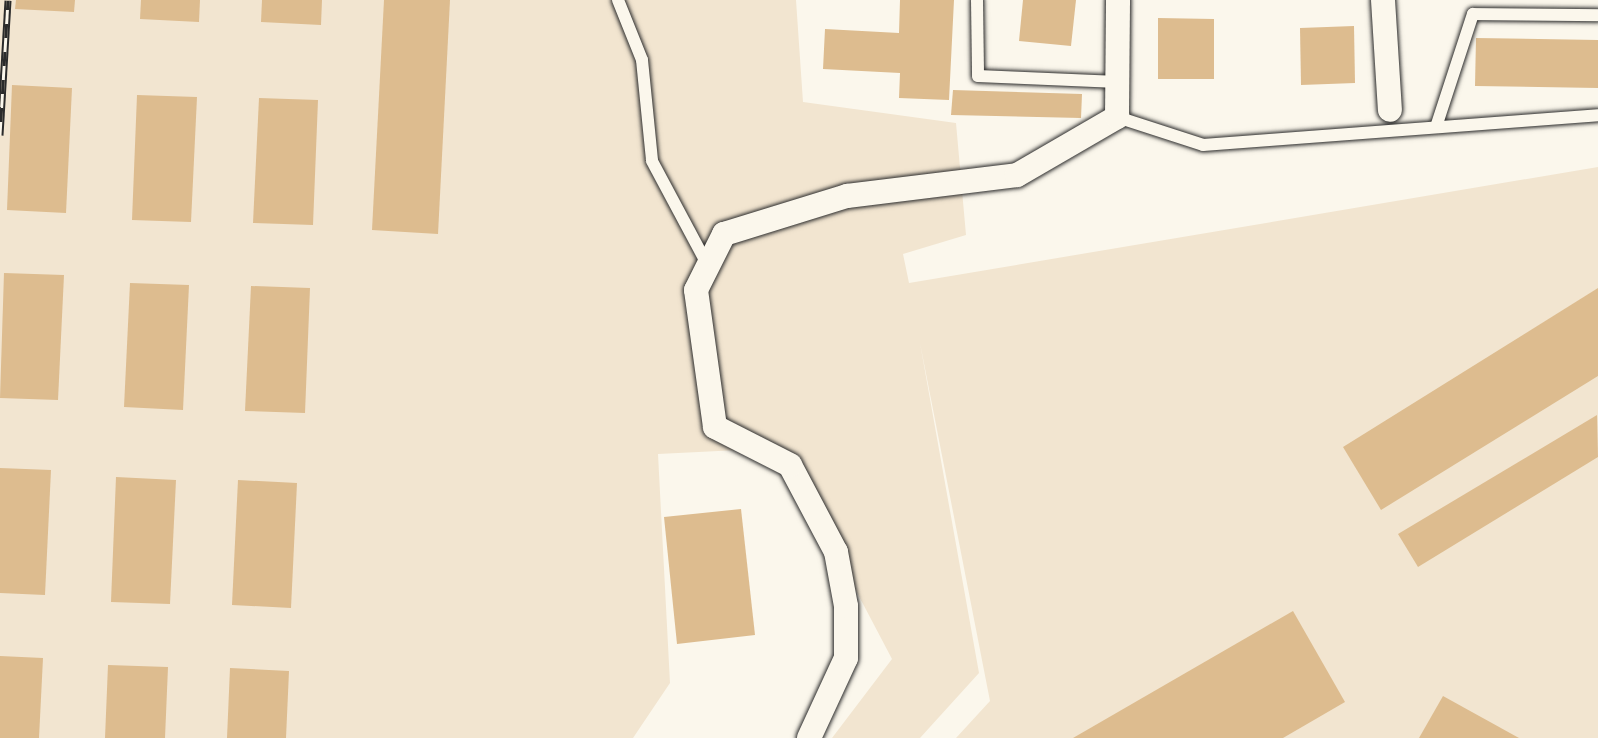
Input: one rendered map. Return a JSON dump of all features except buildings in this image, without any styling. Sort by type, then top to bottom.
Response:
[{"type":"street","points":[[809,738],[846,658],[846,606],[836,552],[790,465],[715,428],[696,290],[724,234],[847,196],[1017,176],[1117,117],[1118,0]]},
{"type":"street","points":[[1383,0],[1390,110]]},
{"type":"lane","points":[[618,0],[642,60],[652,161],[708,266]]},
{"type":"lane","points":[[977,0],[978,76],[1118,82]]},
{"type":"lane","points":[[1436,127],[1473,14],[1598,15]]},
{"type":"lane","points":[[1117,117],[1203,145],[1598,115]]},
{"type":"shaded area","points":[[0,0],[796,0],[803,102],[956,123],[966,235],[903,254],[909,283],[1598,167],[1598,738],[956,738],[990,701],[920,343],[979,673],[920,738],[832,738],[892,659],[781,448],[658,454],[670,683],[633,738],[0,738]]},
{"type":"railway","points":[[0,135],[8,0]]}]
